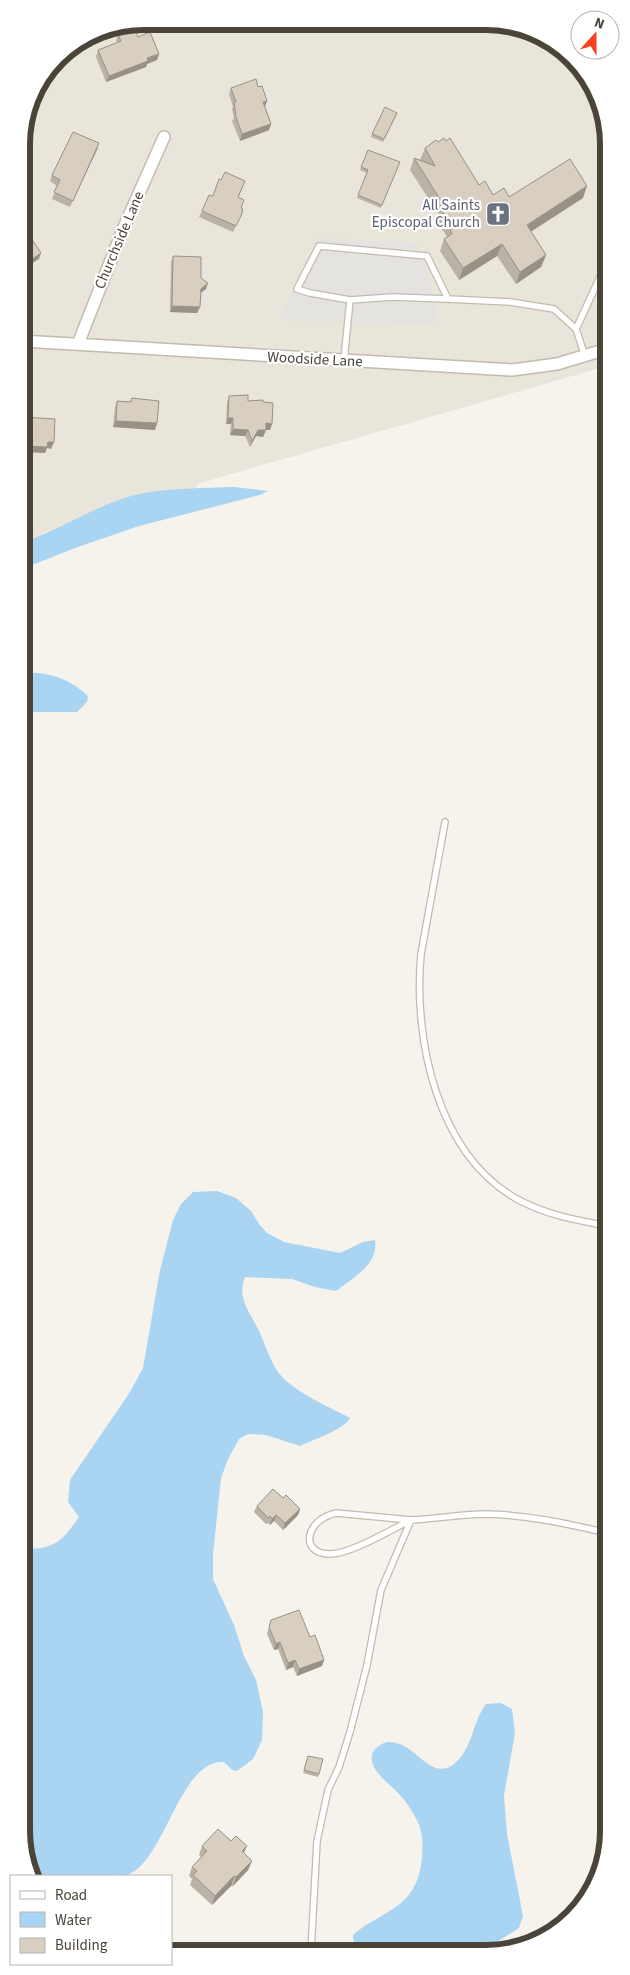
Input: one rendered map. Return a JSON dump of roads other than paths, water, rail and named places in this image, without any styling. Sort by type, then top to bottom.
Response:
[{"type":"street","name":"Churchside Lane","points":[[78,344],[124,227],[164,137]]},
{"type":"street","name":"Woodside Lane","points":[[30,341],[512,370],[542,367],[600,351]]},
{"type":"lane","points":[[448,299],[427,256],[318,246],[297,289],[350,300],[392,296],[448,299],[510,302],[554,309],[576,329],[585,356]]},
{"type":"lane","points":[[576,329],[600,277]]},
{"type":"lane","points":[[344,360],[350,300]]},
{"type":"lane","points":[[445,822],[419,974],[419,1006],[423,1038],[430,1070],[442,1106],[458,1138],[474,1162],[501,1188],[538,1210],[560,1217],[600,1224]]},
{"type":"lane","points":[[411,1520],[356,1547],[332,1554],[322,1554],[315,1549],[311,1544],[309,1536],[311,1529],[318,1521],[326,1515],[336,1513],[411,1520],[486,1514],[550,1520],[600,1531]]},
{"type":"lane","points":[[311,1945],[317,1841],[328,1790],[339,1767],[350,1732],[367,1664],[381,1590],[411,1520]]},
{"type":"water","points":[[234,487],[268,491],[260,495],[139,526],[30,566],[30,539],[124,498],[151,492]]},
{"type":"water","points":[[30,673],[41,673],[58,677],[81,690],[88,696],[87,702],[77,712],[30,712]]},
{"type":"water","points":[[217,1191],[236,1198],[251,1211],[267,1233],[284,1242],[340,1253],[363,1242],[375,1240],[375,1249],[369,1263],[336,1291],[315,1287],[292,1279],[245,1277],[242,1291],[245,1303],[273,1364],[282,1377],[300,1391],[350,1418],[335,1431],[300,1446],[266,1435],[248,1434],[239,1439],[228,1459],[221,1478],[213,1555],[213,1579],[234,1625],[244,1656],[256,1680],[263,1712],[262,1740],[253,1759],[237,1771],[232,1770],[224,1762],[208,1766],[194,1778],[148,1858],[135,1871],[123,1875],[39,1875],[32,1853],[30,1831],[30,1549],[42,1548],[56,1543],[62,1539],[79,1517],[68,1502],[70,1480],[130,1392],[143,1368],[160,1270],[173,1220],[181,1204],[193,1192]]},
{"type":"water","points":[[501,1703],[512,1709],[515,1733],[504,1796],[507,1834],[523,1916],[519,1928],[500,1940],[497,1944],[354,1945],[353,1935],[408,1896],[418,1878],[422,1857],[420,1826],[405,1801],[375,1769],[372,1758],[373,1752],[384,1743],[398,1743],[430,1765],[437,1768],[445,1768],[454,1764],[465,1751],[481,1711],[486,1704]]},
{"type":"place","name":"All Saints Episcopal Church","points":[[498,214]]}]
